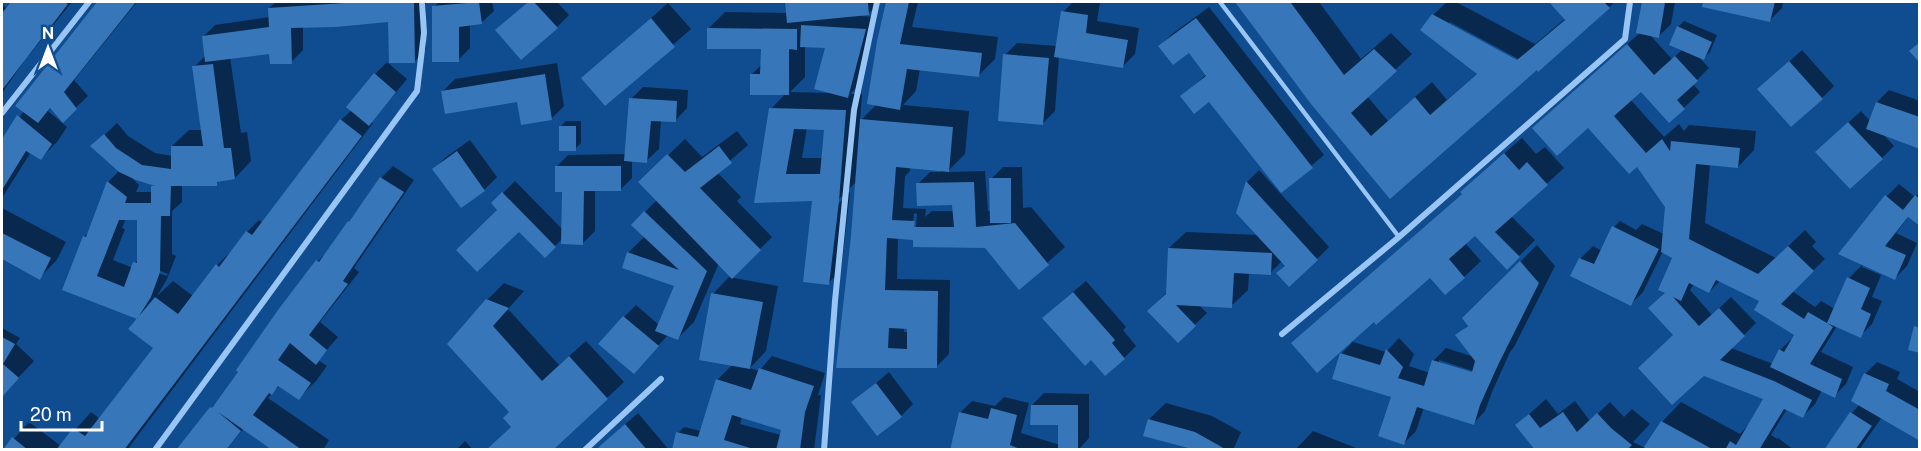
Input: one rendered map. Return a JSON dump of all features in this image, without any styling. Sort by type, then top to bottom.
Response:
[{"type":"street","points":[[2,113],[89,2]]},
{"type":"street","points":[[155,450],[417,91],[424,33],[422,2]]},
{"type":"street","points":[[824,450],[835,302],[854,111],[878,2]]},
{"type":"street","points":[[1282,334],[1399,237],[1625,39],[1630,2]]},
{"type":"street","points":[[585,450],[661,379]]},
{"type":"lane","points":[[1220,2],[1399,237]]},
{"type":"building","points":[[11,2],[64,2],[68,4],[2,90],[2,13]]},
{"type":"building","points":[[97,2],[136,2],[64,92],[77,109],[63,123],[50,108],[38,123],[15,106]]},
{"type":"building","points":[[360,2],[414,2],[415,63],[389,63],[388,22],[291,28],[292,64],[270,64],[269,54],[205,62],[202,36],[269,27],[268,8]]},
{"type":"building","points":[[479,2],[482,24],[459,27],[459,62],[432,62],[432,6]]},
{"type":"building","points":[[528,2],[534,2],[558,28],[521,60],[495,30]]},
{"type":"building","points":[[785,2],[868,2],[869,15],[787,23]]},
{"type":"building","points":[[886,2],[909,2],[900,44],[982,53],[979,77],[907,69],[900,110],[867,104]]},
{"type":"building","points":[[1235,2],[1294,2],[1291,3],[1344,75],[1374,49],[1397,71],[1351,113],[1371,136],[1415,97],[1430,115],[1477,74],[1420,30],[1432,14],[1517,60],[1565,20],[1549,2],[1604,2],[1610,8],[1390,199],[1311,104]]},
{"type":"building","points":[[1642,2],[1665,3],[1659,38],[1636,33]]},
{"type":"building","points":[[1703,2],[1775,2],[1770,22],[1702,7]]},
{"type":"building","points":[[1061,11],[1088,15],[1086,33],[1128,40],[1123,68],[1054,57]]},
{"type":"building","points":[[651,18],[675,47],[605,106],[581,78]]},
{"type":"building","points":[[1196,18],[1313,168],[1281,193],[1209,102],[1194,114],[1180,96],[1206,76],[1189,53],[1173,65],[1158,46]]},
{"type":"building","points":[[801,25],[866,29],[848,98],[814,89],[825,48],[800,47]]},
{"type":"building","points":[[1677,26],[1712,42],[1704,60],[1669,45]]},
{"type":"building","points":[[707,28],[797,29],[797,50],[789,49],[789,95],[750,95],[750,74],[760,74],[761,49],[707,49]]},
{"type":"building","points":[[1920,42],[1920,63],[1909,51]]},
{"type":"building","points":[[1627,44],[1654,75],[1675,56],[1698,81],[1677,100],[1685,109],[1669,123],[1641,92],[1614,116],[1646,153],[1662,139],[1670,151],[1671,141],[1740,148],[1738,168],[1696,164],[1689,239],[1758,274],[1788,246],[1814,271],[1781,304],[1804,319],[1808,312],[1833,327],[1810,364],[1842,379],[1835,398],[1770,367],[1779,349],[1784,352],[1794,335],[1754,310],[1759,301],[1716,280],[1709,293],[1689,283],[1681,301],[1673,297],[1699,326],[1719,308],[1745,336],[1720,360],[1774,381],[1812,400],[1803,418],[1784,409],[1759,450],[1725,450],[1730,441],[1736,445],[1763,399],[1704,376],[1672,405],[1638,368],[1673,335],[1648,308],[1665,293],[1658,290],[1672,258],[1661,252],[1665,207],[1637,167],[1629,174],[1588,128],[1557,156],[1532,128]]},
{"type":"building","points":[[1003,54],[1049,58],[1043,125],[998,121]]},
{"type":"building","points":[[1789,61],[1823,99],[1791,127],[1757,89]]},
{"type":"building","points":[[213,64],[224,148],[231,148],[235,179],[217,182],[217,186],[171,186],[170,216],[161,216],[160,272],[151,297],[137,319],[62,290],[83,236],[86,237],[107,181],[127,197],[125,203],[151,203],[151,186],[155,186],[119,172],[90,146],[104,134],[116,148],[142,165],[171,169],[171,146],[203,146],[192,66]],"holes":[[[119,220],[137,220],[137,263],[133,262],[124,287],[97,276]]]},
{"type":"building","points":[[374,73],[396,92],[369,126],[346,107]]},
{"type":"building","points":[[545,74],[552,120],[521,125],[517,102],[445,114],[441,91]]},
{"type":"building","points":[[629,98],[677,101],[676,122],[651,121],[647,163],[624,161]]},
{"type":"building","points":[[1876,102],[1920,117],[1920,149],[1866,129]]},
{"type":"building","points":[[769,108],[846,110],[839,201],[829,285],[803,282],[812,201],[754,203]],"holes":[[[794,129],[824,130],[820,174],[786,174]]]},
{"type":"building","points":[[17,115],[52,144],[41,160],[26,151],[2,190],[2,139]]},
{"type":"building","points":[[340,119],[362,136],[124,450],[56,450],[73,428],[85,436],[153,348],[128,329],[155,297],[178,314],[216,264],[219,267],[246,231],[252,235]]},
{"type":"building","points":[[860,119],[953,127],[949,172],[896,167],[892,220],[915,221],[914,227],[954,227],[952,205],[917,206],[916,183],[974,182],[976,227],[1015,223],[1049,265],[1019,290],[985,248],[913,247],[913,240],[887,238],[885,290],[938,291],[937,368],[836,368],[851,236]],"holes":[[[889,328],[907,329],[907,349],[888,348]]]},
{"type":"building","points":[[1848,122],[1883,159],[1850,189],[1815,152]]},
{"type":"building","points":[[559,126],[576,126],[576,151],[559,151]]},
{"type":"building","points":[[719,146],[732,163],[700,188],[761,250],[732,279],[638,182],[667,154],[685,172]]},
{"type":"building","points":[[457,151],[485,191],[461,208],[432,169]]},
{"type":"building","points":[[1504,153],[1519,170],[1527,162],[1548,185],[1495,232],[1520,257],[1507,270],[1475,236],[1449,259],[1465,278],[1445,295],[1430,278],[1376,325],[1374,322],[1317,373],[1291,343],[1462,194],[1460,192]]},
{"type":"building","points":[[555,166],[621,166],[621,191],[584,191],[583,245],[561,244],[562,192],[555,192]]},
{"type":"building","points":[[380,177],[404,192],[343,281],[348,284],[309,335],[327,350],[316,365],[290,343],[278,360],[311,383],[299,400],[278,386],[272,395],[269,393],[253,415],[302,450],[272,450],[218,412],[241,431],[226,450],[176,450],[210,407],[212,408],[278,310],[316,260],[319,262]]},
{"type":"building","points":[[989,178],[1011,178],[1011,223],[990,223]]},
{"type":"building","points":[[1246,181],[1318,260],[1289,287],[1276,273],[1285,266],[1236,213]]},
{"type":"building","points":[[502,192],[556,247],[545,258],[519,232],[477,272],[456,250],[497,210],[491,203]]},
{"type":"building","points":[[1885,195],[1903,210],[1915,195],[1920,199],[1920,226],[1908,217],[1885,246],[1906,255],[1895,280],[1838,254]]},
{"type":"building","points":[[644,211],[707,271],[678,340],[655,331],[674,286],[622,268],[627,252],[679,270],[631,225]]},
{"type":"building","points":[[1612,226],[1659,249],[1631,306],[1570,276],[1579,258],[1594,264]]},
{"type":"building","points":[[2,233],[51,258],[40,280],[2,259]]},
{"type":"building","points":[[1168,248],[1272,253],[1271,275],[1234,273],[1232,308],[1176,305],[1196,326],[1178,343],[1147,311],[1166,294]]},
{"type":"building","points":[[1520,261],[1539,283],[1498,365],[1480,405],[1474,425],[1417,407],[1404,445],[1378,436],[1391,397],[1332,379],[1340,353],[1380,365],[1386,349],[1403,367],[1398,378],[1424,386],[1432,360],[1472,372],[1475,361],[1455,335],[1468,326],[1462,318]]},
{"type":"building","points":[[1847,277],[1870,288],[1861,309],[1871,314],[1861,338],[1827,323]]},
{"type":"building","points":[[1073,292],[1115,340],[1112,343],[1125,359],[1105,376],[1091,360],[1085,366],[1042,318]]},
{"type":"building","points":[[711,293],[763,302],[750,369],[699,360]]},
{"type":"building","points":[[486,299],[509,308],[493,326],[542,381],[569,356],[608,399],[553,450],[486,450],[511,427],[503,418],[509,412],[447,344]]},
{"type":"building","points":[[623,316],[659,346],[634,374],[598,344]]},
{"type":"building","points":[[1914,326],[1920,328],[1920,353],[1908,350]]},
{"type":"building","points":[[2,337],[15,344],[3,364],[19,378],[2,397]]},
{"type":"building","points":[[759,368],[814,386],[805,412],[800,450],[776,450],[781,430],[732,415],[724,440],[757,450],[672,450],[676,432],[698,437],[716,379],[751,390]]},
{"type":"building","points":[[1864,373],[1889,384],[1886,391],[1920,410],[1920,441],[1851,401]]},
{"type":"building","points":[[876,383],[902,417],[877,436],[851,402]]},
{"type":"building","points":[[1031,405],[1078,405],[1078,450],[1058,450],[1058,425],[1030,425]]},
{"type":"building","points":[[991,408],[1017,415],[1010,445],[1022,450],[950,450],[959,412],[988,419]]},
{"type":"building","points":[[1563,412],[1577,432],[1597,413],[1632,445],[1627,450],[1535,450],[1515,425],[1529,414],[1540,428]]},
{"type":"building","points":[[1850,412],[1872,426],[1855,450],[1824,450]]},
{"type":"building","points":[[1148,419],[1195,432],[1227,450],[1187,450],[1188,448],[1143,436]]},
{"type":"building","points":[[1661,421],[1714,450],[1647,450],[1644,447]]},
{"type":"building","points":[[625,424],[647,450],[596,450],[601,445]]},
{"type":"building","points":[[12,437],[28,450],[3,450]]}]
